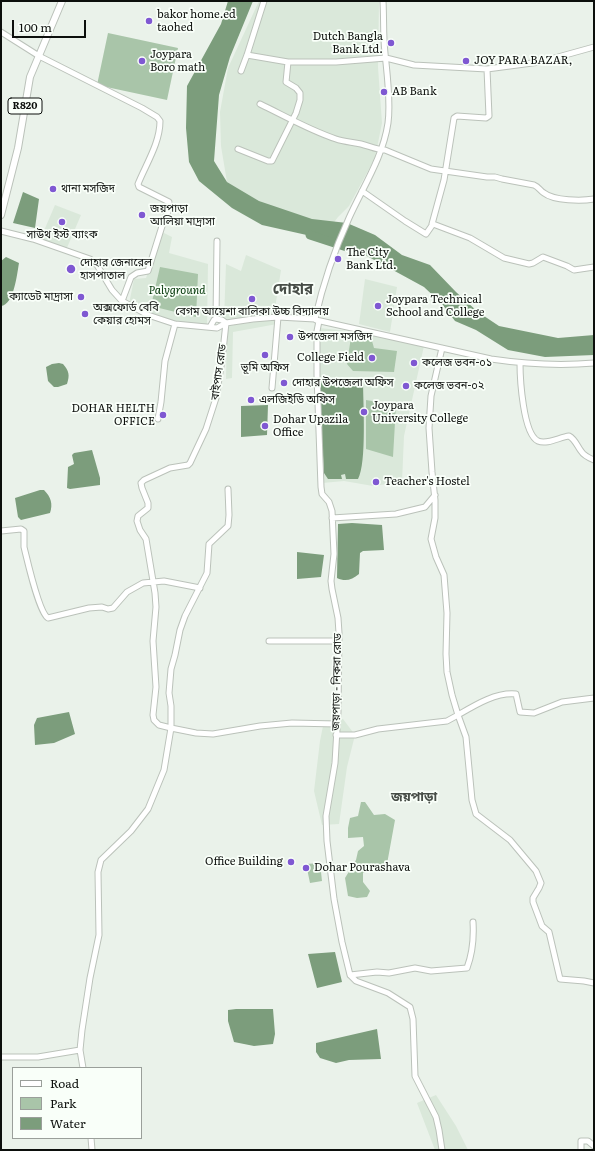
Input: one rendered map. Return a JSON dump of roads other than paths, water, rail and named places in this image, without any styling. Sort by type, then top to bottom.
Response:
[{"type":"main road","name":"R820","points":[[1,215],[18,148],[30,77],[62,1]]},
{"type":"street","points":[[241,71],[248,55],[264,1]]},
{"type":"street","name":"জয়পাড়া - নিকরা রোড","points":[[350,975],[334,899],[326,828],[326,816],[335,763],[339,641],[338,618],[331,581],[334,554],[331,506],[322,494],[320,487],[317,320],[325,280],[333,256],[362,191],[377,162],[388,122],[388,92],[383,1]]},
{"type":"street","points":[[1,32],[39,56],[157,117],[160,121],[157,138],[138,184],[139,187],[169,202],[170,205],[148,271],[137,273],[131,277],[122,301]]},
{"type":"street","points":[[248,55],[288,62],[336,62],[386,58],[414,65],[488,69],[540,62],[594,47]]},
{"type":"street","points":[[238,149],[268,162],[272,161],[292,121],[300,100],[300,93],[296,88],[286,82],[288,62]]},
{"type":"street","points":[[362,191],[399,217],[424,233],[427,233],[432,224],[444,180],[454,118],[457,116],[486,118],[489,116],[488,69]]},
{"type":"street","points":[[260,104],[292,121],[338,140],[385,150],[431,169],[487,177],[495,176],[502,179],[534,184],[538,186],[543,193],[558,198],[583,201],[594,199]]},
{"type":"street","points":[[432,224],[470,238],[504,258],[525,264],[533,263],[543,257],[568,266],[574,270],[594,267]]},
{"type":"street","points":[[1,231],[33,239],[90,259],[97,265],[112,290],[122,301],[148,315],[175,324],[220,327],[226,323],[278,317],[317,320],[491,359],[520,363],[594,363]]},
{"type":"street","points":[[210,327],[216,319],[217,241]]},
{"type":"street","points":[[272,388],[278,317]]},
{"type":"street","points":[[216,319],[222,320],[226,323]]},
{"type":"street","name":"বাইপাস রোড","points":[[153,582],[146,539],[140,530],[137,521],[138,516],[148,508],[141,483],[144,480],[170,468],[185,466],[190,463],[206,428],[216,398],[226,323]]},
{"type":"street","points":[[158,419],[165,361],[175,324]]},
{"type":"street","points":[[442,348],[431,396],[429,428],[435,495],[435,518],[431,539],[436,557],[444,575],[447,613],[447,666],[452,695],[466,737],[472,800],[476,814],[510,840],[524,855],[540,878],[542,883],[533,898],[533,902],[542,926],[549,932],[560,979],[594,983]]},
{"type":"street","points":[[520,363],[522,397],[529,429],[533,436],[537,440],[544,442],[569,436],[576,443],[581,452],[594,460]]},
{"type":"street","points":[[83,1067],[80,1050],[82,1030],[90,978],[99,935],[98,872],[101,860],[131,831],[148,809],[164,770],[171,728],[171,706],[169,693],[171,668],[185,616],[207,573],[209,544],[225,530],[229,523],[228,490]]},
{"type":"street","points":[[332,518],[402,513],[425,507],[435,495]]},
{"type":"street","points":[[1,531],[23,530],[24,545],[38,598],[44,614],[48,618],[89,608],[113,608],[127,592],[143,583],[164,581],[200,588]]},
{"type":"street","points":[[153,582],[156,607],[153,641],[156,687],[153,715],[154,720],[159,724],[196,733],[213,734],[260,726],[292,723],[337,724]]},
{"type":"street","points":[[269,641],[339,641]]},
{"type":"street","points":[[336,735],[355,735],[378,729],[448,721],[476,705],[490,699],[510,694],[516,694],[520,712],[534,713],[562,702],[594,698]]},
{"type":"street","points":[[350,975],[376,972],[389,973],[415,968],[431,971],[467,968],[471,957],[474,939],[473,922]]},
{"type":"street","points":[[350,975],[356,981],[388,993],[410,1007],[414,1018],[415,1076],[436,1117],[442,1150]]},
{"type":"street","points":[[1,1057],[38,1057],[80,1050]]},
{"type":"street","points":[[91,1139],[92,1150]]},
{"type":"street","points":[[581,1150],[581,1141],[588,1141],[594,1146]]},
{"type":"water","points":[[228,1],[253,1],[230,57],[219,95],[214,161],[227,182],[259,201],[312,219],[347,223],[375,235],[402,255],[430,265],[478,312],[499,326],[558,338],[594,335],[594,355],[545,357],[508,350],[476,330],[455,321],[442,304],[424,287],[350,247],[320,238],[262,225],[232,208],[199,181],[189,162],[186,128],[187,86],[221,24]]},
{"type":"water","points":[[23,192],[39,199],[35,228],[13,223]]},
{"type":"water","points":[[6,257],[19,263],[12,295],[5,304],[1,306],[1,261]]},
{"type":"water","points":[[59,363],[63,364],[68,371],[68,381],[67,384],[54,387],[48,381],[46,367]]},
{"type":"water","points":[[354,378],[363,380],[364,446],[361,471],[358,479],[346,479],[345,474],[341,475],[342,479],[328,479],[324,473],[320,404],[323,403],[322,396],[319,396],[320,380]]},
{"type":"water","points":[[268,405],[267,435],[241,437],[241,406]]},
{"type":"water","points":[[92,450],[100,478],[100,485],[70,489],[67,488],[68,467],[74,464],[72,455],[74,453]]},
{"type":"water","points":[[44,490],[50,498],[50,513],[21,520],[18,517],[15,498]]},
{"type":"water","points":[[352,523],[382,525],[384,550],[363,551],[360,553],[359,574],[354,578],[343,580],[337,578],[338,524]]},
{"type":"water","points":[[297,552],[324,555],[321,577],[297,579]]},
{"type":"water","points":[[69,712],[75,734],[54,743],[35,745],[34,725],[37,718]]},
{"type":"water","points":[[335,952],[342,982],[317,988],[308,954]]},
{"type":"water","points":[[273,1009],[275,1034],[273,1044],[254,1046],[234,1042],[228,1021],[228,1010]]},
{"type":"water","points":[[377,1029],[381,1059],[349,1060],[336,1063],[320,1058],[316,1052],[316,1043]]},
{"type":"waterway","points":[[310,235],[359,251]]},
{"type":"place","name":"bakor home.ed taohed","points":[[149,21]]},
{"type":"place","name":"Dutch Bangla Bank Ltd.","points":[[391,43]]},
{"type":"place","name":"Joypara Boro math","points":[[142,61]]},
{"type":"place","name":"JOY PARA BAZAR,","points":[[466,61]]},
{"type":"place","name":"AB Bank","points":[[384,92]]},
{"type":"place","name":"থানা মসজিদ","points":[[53,189]]},
{"type":"place","name":"জয়পাড়া আলিয়া মাদ্রাসা","points":[[142,215]]},
{"type":"place","name":"সাউথ ইস্ট ব্যাংক","points":[[62,222]]},
{"type":"place","name":"The City Bank Ltd.","points":[[338,259]]},
{"type":"place","name":"দোহার জেনারেল হাসপাতাল","points":[[71,269]]},
{"type":"place","name":"ক্যাডেট মাদ্রাসা","points":[[81,297]]},
{"type":"place","name":"বেগম আয়েশা বালিকা উচ্চ বিদ্যালয়","points":[[252,299]]},
{"type":"place","name":"Joypara Technical School and College","points":[[378,306]]},
{"type":"place","name":"অক্সফোর্ড বেবি কেয়ার হোমস","points":[[85,314]]},
{"type":"place","name":"উপজেলা মসজিদ","points":[[290,337]]},
{"type":"place","name":"ভূমি অফিস","points":[[265,355]]},
{"type":"place","name":"College Field","points":[[372,358]]},
{"type":"place","name":"কলেজ ভবন-০১","points":[[414,363]]},
{"type":"place","name":"দোহার উপজেলা অফিস","points":[[284,383]]},
{"type":"place","name":"কলেজ ভবন-০২","points":[[406,386]]},
{"type":"place","name":"এলজিইডি অফিস","points":[[251,400]]},
{"type":"place","name":"Joypara University College","points":[[364,412]]},
{"type":"place","name":"DOHAR HELTH OFFICE","points":[[163,415]]},
{"type":"place","name":"Dohar Upazila Office","points":[[265,426]]},
{"type":"place","name":"Teacher's Hostel","points":[[376,482]]},
{"type":"place","name":"Office Building","points":[[291,862]]},
{"type":"place","name":"Dohar Pourashava","points":[[306,868]]},
{"type":"district","name":"দোহার","points":[[293,290]]},
{"type":"district","name":"জয়পাড়া","points":[[414,797]]},
{"type":"park label","name":"Palyground","points":[[177,291]]}]
